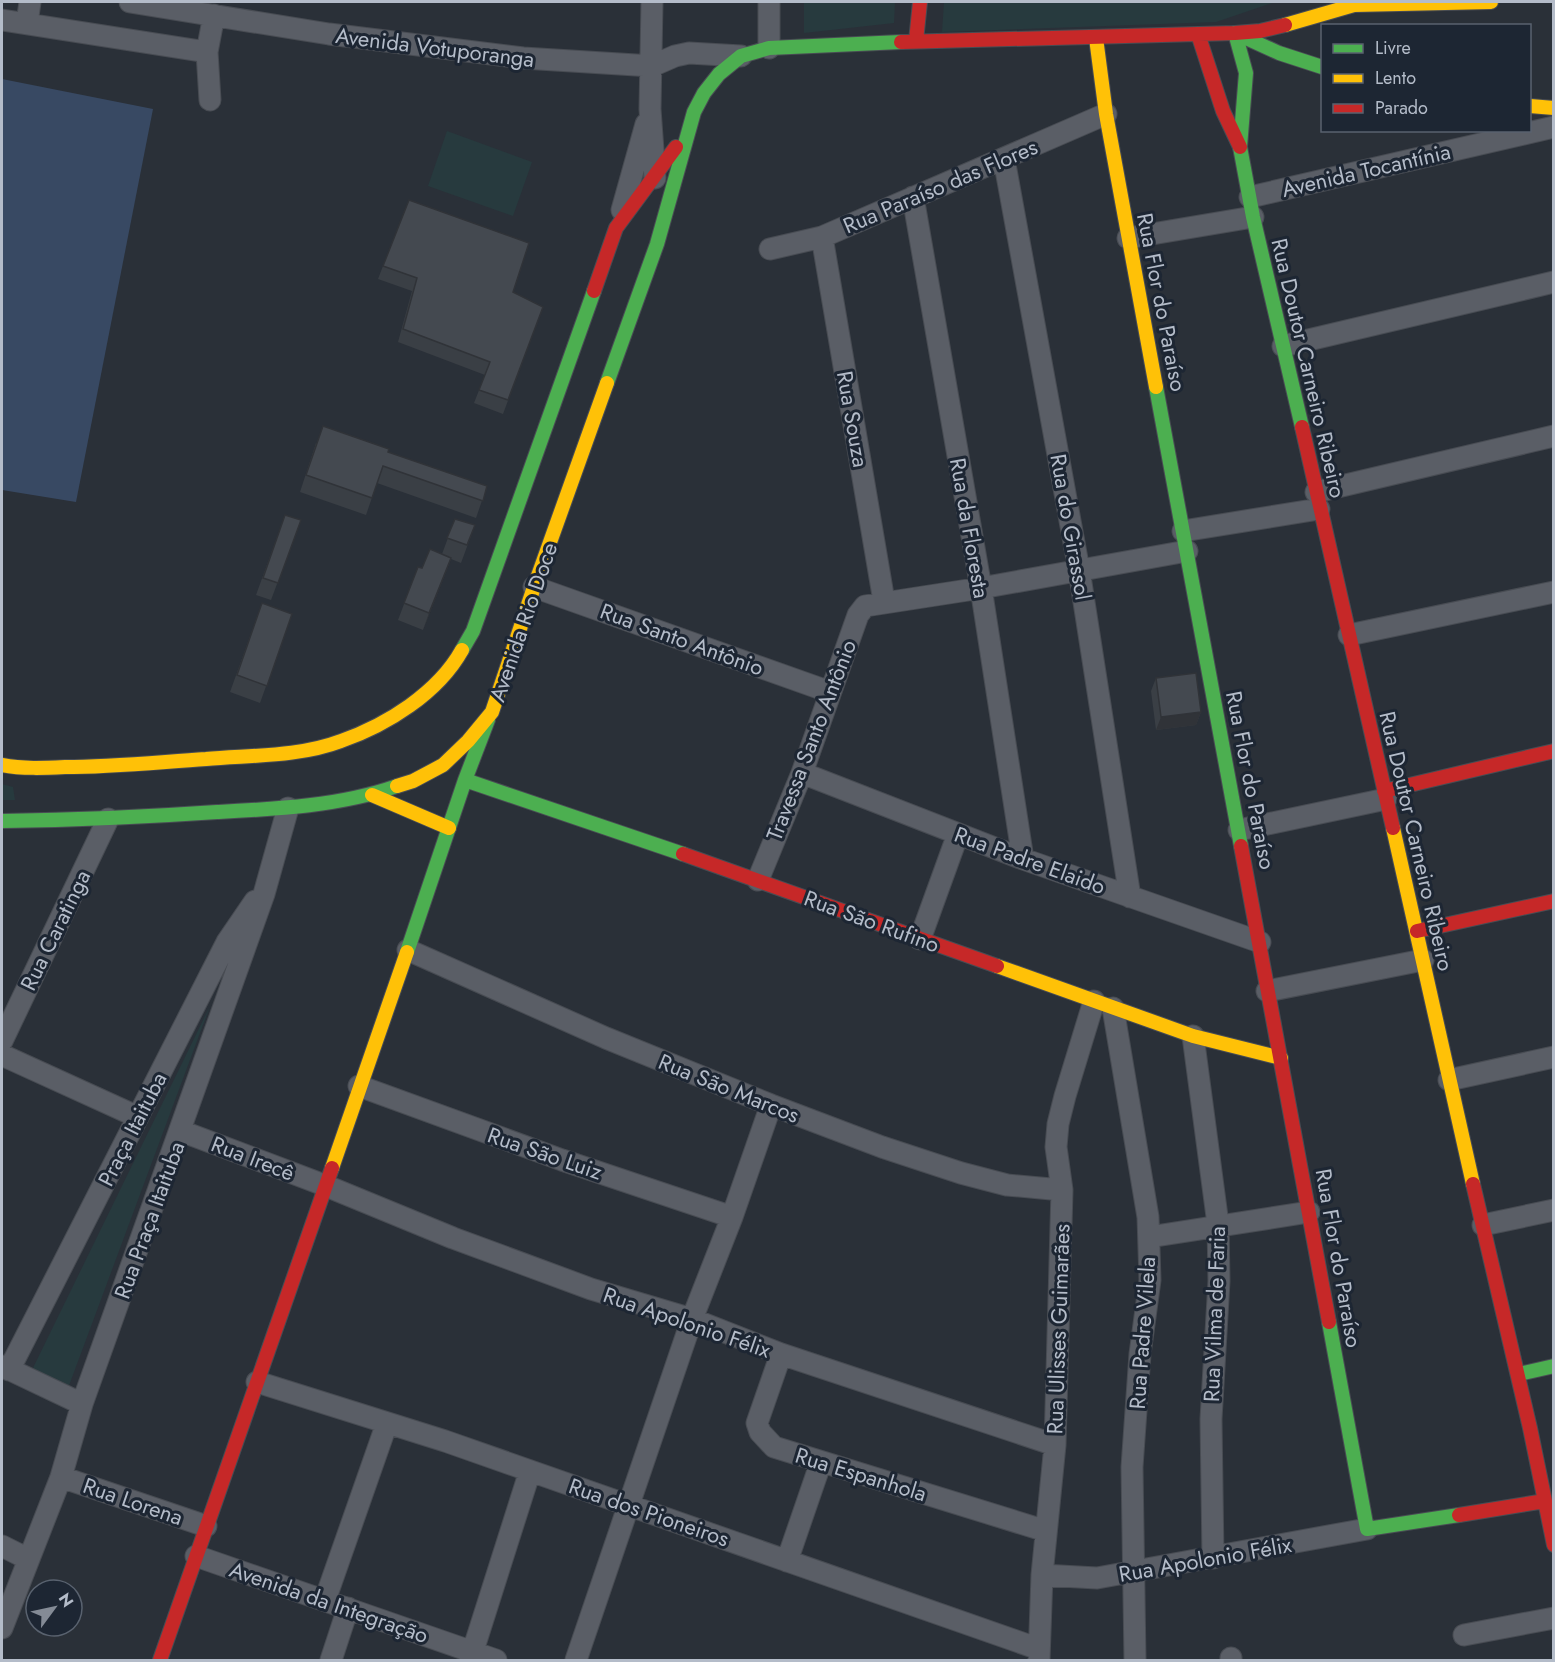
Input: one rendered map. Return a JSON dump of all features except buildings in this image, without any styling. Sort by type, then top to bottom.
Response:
[{"type":"street","points":[[27,23],[30,2]]},
{"type":"street","name":"Avenida Votuporanga","points":[[130,2],[180,5],[214,15],[329,34],[523,58],[652,66],[675,56],[689,53],[741,56]]},
{"type":"street","name":"Avenida Rio Doce","points":[[652,2],[650,109],[657,244]]},
{"type":"street","points":[[769,2],[769,48]]},
{"type":"street","points":[[916,41],[920,2]]},
{"type":"street","points":[[741,56],[769,48],[916,41],[1235,33],[1260,31],[1303,21],[1354,5],[1491,2]]},
{"type":"street","points":[[210,100],[207,52],[214,15]]},
{"type":"street","points":[[2,20],[207,52]]},
{"type":"street","points":[[1235,33],[1279,53],[1321,66]]},
{"type":"street","name":"Rua Doutor Carneiro Ribeiro","points":[[1235,33],[1246,80],[1240,147]]},
{"type":"street","name":"Rua Doutor Carneiro Ribeiro","points":[[1198,34],[1223,111],[1240,147],[1251,207],[1449,1080],[1519,1374],[1554,1545]]},
{"type":"street","name":"Rua Flor do Paraíso","points":[[1096,38],[1106,114],[1128,238],[1367,1529]]},
{"type":"street","name":"Avenida Rio Doce","points":[[2,821],[108,819],[288,808],[372,795],[413,781],[443,765],[468,741],[492,712],[534,587],[657,244],[694,112],[704,93],[719,74],[741,56]]},
{"type":"street","points":[[1531,106],[1554,108]]},
{"type":"street","name":"Avenida Rio Doce","points":[[2,765],[20,768],[100,767],[295,752],[340,741],[382,723],[421,696],[453,666],[473,632],[616,228],[650,109]]},
{"type":"street","name":"Rua Paraíso das Flores","points":[[770,249],[822,237],[1106,114]]},
{"type":"street","name":"Avenida Tocantínia","points":[[1128,238],[1554,127]]},
{"type":"street","name":"Avenida Rio Doce","points":[[616,228],[689,128]]},
{"type":"street","name":"Rua do Girassol","points":[[1004,159],[1079,570],[1130,897]]},
{"type":"street","name":"Rua da Floresta","points":[[913,197],[981,588],[1023,859]]},
{"type":"street","name":"Rua Souza","points":[[822,237],[876,602]]},
{"type":"street","points":[[1283,346],[1554,282]]},
{"type":"street","points":[[876,602],[981,588],[1079,570],[1554,436]]},
{"type":"street","name":"Rua Santo Antônio","points":[[534,587],[830,692]]},
{"type":"street","points":[[1349,635],[1554,592]]},
{"type":"street","name":"Travessa Santo Antônio","points":[[758,880],[802,772],[858,615],[861,609],[876,602]]},
{"type":"street","points":[[160,1660],[324,1185],[408,950],[465,780],[492,712]]},
{"type":"street","points":[[1239,830],[1554,751]]},
{"type":"street","name":"Rua Padre Elaido","points":[[802,772],[1023,859],[1260,942]]},
{"type":"street","name":"Rua São Rufino","points":[[465,780],[758,880],[1193,1036],[1281,1058]]},
{"type":"street","points":[[372,795],[449,828]]},
{"type":"street","name":"Rua Praça Itaituba","points":[[2,1628],[61,1477],[82,1404],[264,894],[288,808]]},
{"type":"street","name":"Rua Caratinga","points":[[2,1041],[108,819]]},
{"type":"street","points":[[920,939],[958,834]]},
{"type":"street","name":"Praça Itaituba","points":[[5,1368],[138,1117],[227,942],[252,903],[264,894]]},
{"type":"street","points":[[1417,932],[1554,901]]},
{"type":"street","name":"Rua São Marcos","points":[[408,950],[606,1038],[882,1147],[1007,1185],[1062,1190]]},
{"type":"street","points":[[1267,991],[1423,960]]},
{"type":"street","name":"Rua Ulisses Guimarães","points":[[1039,1655],[1041,1575],[1055,1445],[1062,1190],[1056,1147],[1058,1124],[1065,1096],[1103,1005]]},
{"type":"street","name":"Rua Padre Vilela","points":[[1103,1005],[1148,1217],[1150,1280],[1140,1354],[1132,1467],[1136,1660]]},
{"type":"street","name":"Rua Vilma de Faria","points":[[1193,1036],[1218,1227],[1219,1281],[1211,1419],[1213,1558]]},
{"type":"street","points":[[2,1055],[138,1117]]},
{"type":"street","points":[[1449,1080],[1554,1057]]},
{"type":"street","name":"Rua São Luiz","points":[[359,1086],[562,1160],[732,1217]]},
{"type":"street","points":[[576,1660],[692,1319],[732,1217],[771,1105]]},
{"type":"street","name":"Rua Irecê","points":[[181,1131],[324,1185]]},
{"type":"street","name":"Rua Apolonio Félix","points":[[324,1185],[453,1238],[591,1289],[692,1319],[781,1354],[1055,1445]]},
{"type":"street","points":[[1483,1225],[1554,1210]]},
{"type":"street","points":[[1149,1237],[1309,1212]]},
{"type":"street","name":"Rua Espanhola","points":[[781,1354],[757,1422],[760,1432],[774,1447],[1046,1531]]},
{"type":"street","points":[[1519,1374],[1554,1366]]},
{"type":"street","points":[[5,1368],[82,1404]]},
{"type":"street","name":"Rua dos Pioneiros","points":[[257,1382],[445,1441],[630,1505],[787,1560],[1039,1655]]},
{"type":"street","points":[[325,1600],[387,1423]]},
{"type":"street","points":[[787,1560],[821,1462]]},
{"type":"street","points":[[472,1657],[530,1471]]},
{"type":"street","name":"Rua Lorena","points":[[61,1477],[206,1526]]},
{"type":"street","points":[[1367,1529],[1545,1501]]},
{"type":"street","name":"Rua Apolonio Félix","points":[[1041,1575],[1097,1578],[1367,1529]]},
{"type":"street","points":[[2,1546],[28,1559]]},
{"type":"street","name":"Avenida da Integração","points":[[196,1556],[348,1608],[472,1657],[496,1660]]},
{"type":"street","points":[[330,1660],[348,1608]]},
{"type":"street","points":[[1464,1635],[1554,1618]]},
{"type":"green space","points":[[804,2],[895,2],[894,23],[804,33]]},
{"type":"green space","points":[[944,2],[1275,2],[1216,22],[942,32]]},
{"type":"green space","points":[[447,131],[532,162],[513,216],[428,186]]},
{"type":"green space","points":[[2,784],[13,787],[15,800],[2,800]]},
{"type":"green space","points":[[210,1006],[67,1391],[31,1372]]},
{"type":"water","points":[[2,79],[153,109],[76,502],[2,490]]},
{"type":"traffic: fast","points":[[1235,33],[1246,73],[1240,147],[1253,217],[1302,427]]},
{"type":"traffic: fast","points":[[1235,33],[1279,53],[1321,67]]},
{"type":"traffic: fast","points":[[607,383],[657,244],[694,112],[704,93],[719,74],[741,56],[769,48],[901,42]]},
{"type":"traffic: fast","points":[[462,650],[473,631],[594,291]]},
{"type":"traffic: fast","points":[[1156,387],[1241,846]]},
{"type":"traffic: fast","points":[[407,952],[465,780],[488,720]]},
{"type":"traffic: fast","points":[[465,780],[683,854]]},
{"type":"traffic: fast","points":[[2,821],[136,817],[285,808],[353,798],[397,786]]},
{"type":"traffic: fast","points":[[1329,1322],[1367,1529],[1459,1515]]},
{"type":"traffic: fast","points":[[1519,1374],[1554,1366]]},
{"type":"traffic: slow","points":[[1285,25],[1354,5],[1491,2]]},
{"type":"traffic: slow","points":[[1096,38],[1106,114],[1156,387]]},
{"type":"traffic: slow","points":[[1531,106],[1554,108]]},
{"type":"traffic: slow","points":[[397,786],[413,781],[443,765],[468,741],[492,712],[607,383]]},
{"type":"traffic: slow","points":[[2,765],[34,768],[118,765],[274,754],[325,746],[376,726],[410,706],[439,680],[462,650]]},
{"type":"traffic: slow","points":[[372,795],[449,828]]},
{"type":"traffic: slow","points":[[1393,828],[1473,1184]]},
{"type":"traffic: slow","points":[[332,1168],[407,952]]},
{"type":"traffic: slow","points":[[997,966],[1193,1036],[1281,1058]]},
{"type":"traffic: jam","points":[[916,41],[920,2]]},
{"type":"traffic: jam","points":[[901,42],[1235,33],[1260,31],[1285,25]]},
{"type":"traffic: jam","points":[[1198,34],[1223,111],[1240,147]]},
{"type":"traffic: jam","points":[[594,291],[616,228],[676,147]]},
{"type":"traffic: jam","points":[[1302,427],[1393,828]]},
{"type":"traffic: jam","points":[[1384,791],[1554,751]]},
{"type":"traffic: jam","points":[[1241,846],[1329,1322]]},
{"type":"traffic: jam","points":[[683,854],[997,966]]},
{"type":"traffic: jam","points":[[1417,931],[1554,901]]},
{"type":"traffic: jam","points":[[160,1660],[332,1168]]},
{"type":"traffic: jam","points":[[1473,1184],[1530,1428],[1554,1545]]},
{"type":"traffic: jam","points":[[1459,1515],[1545,1501]]}]
